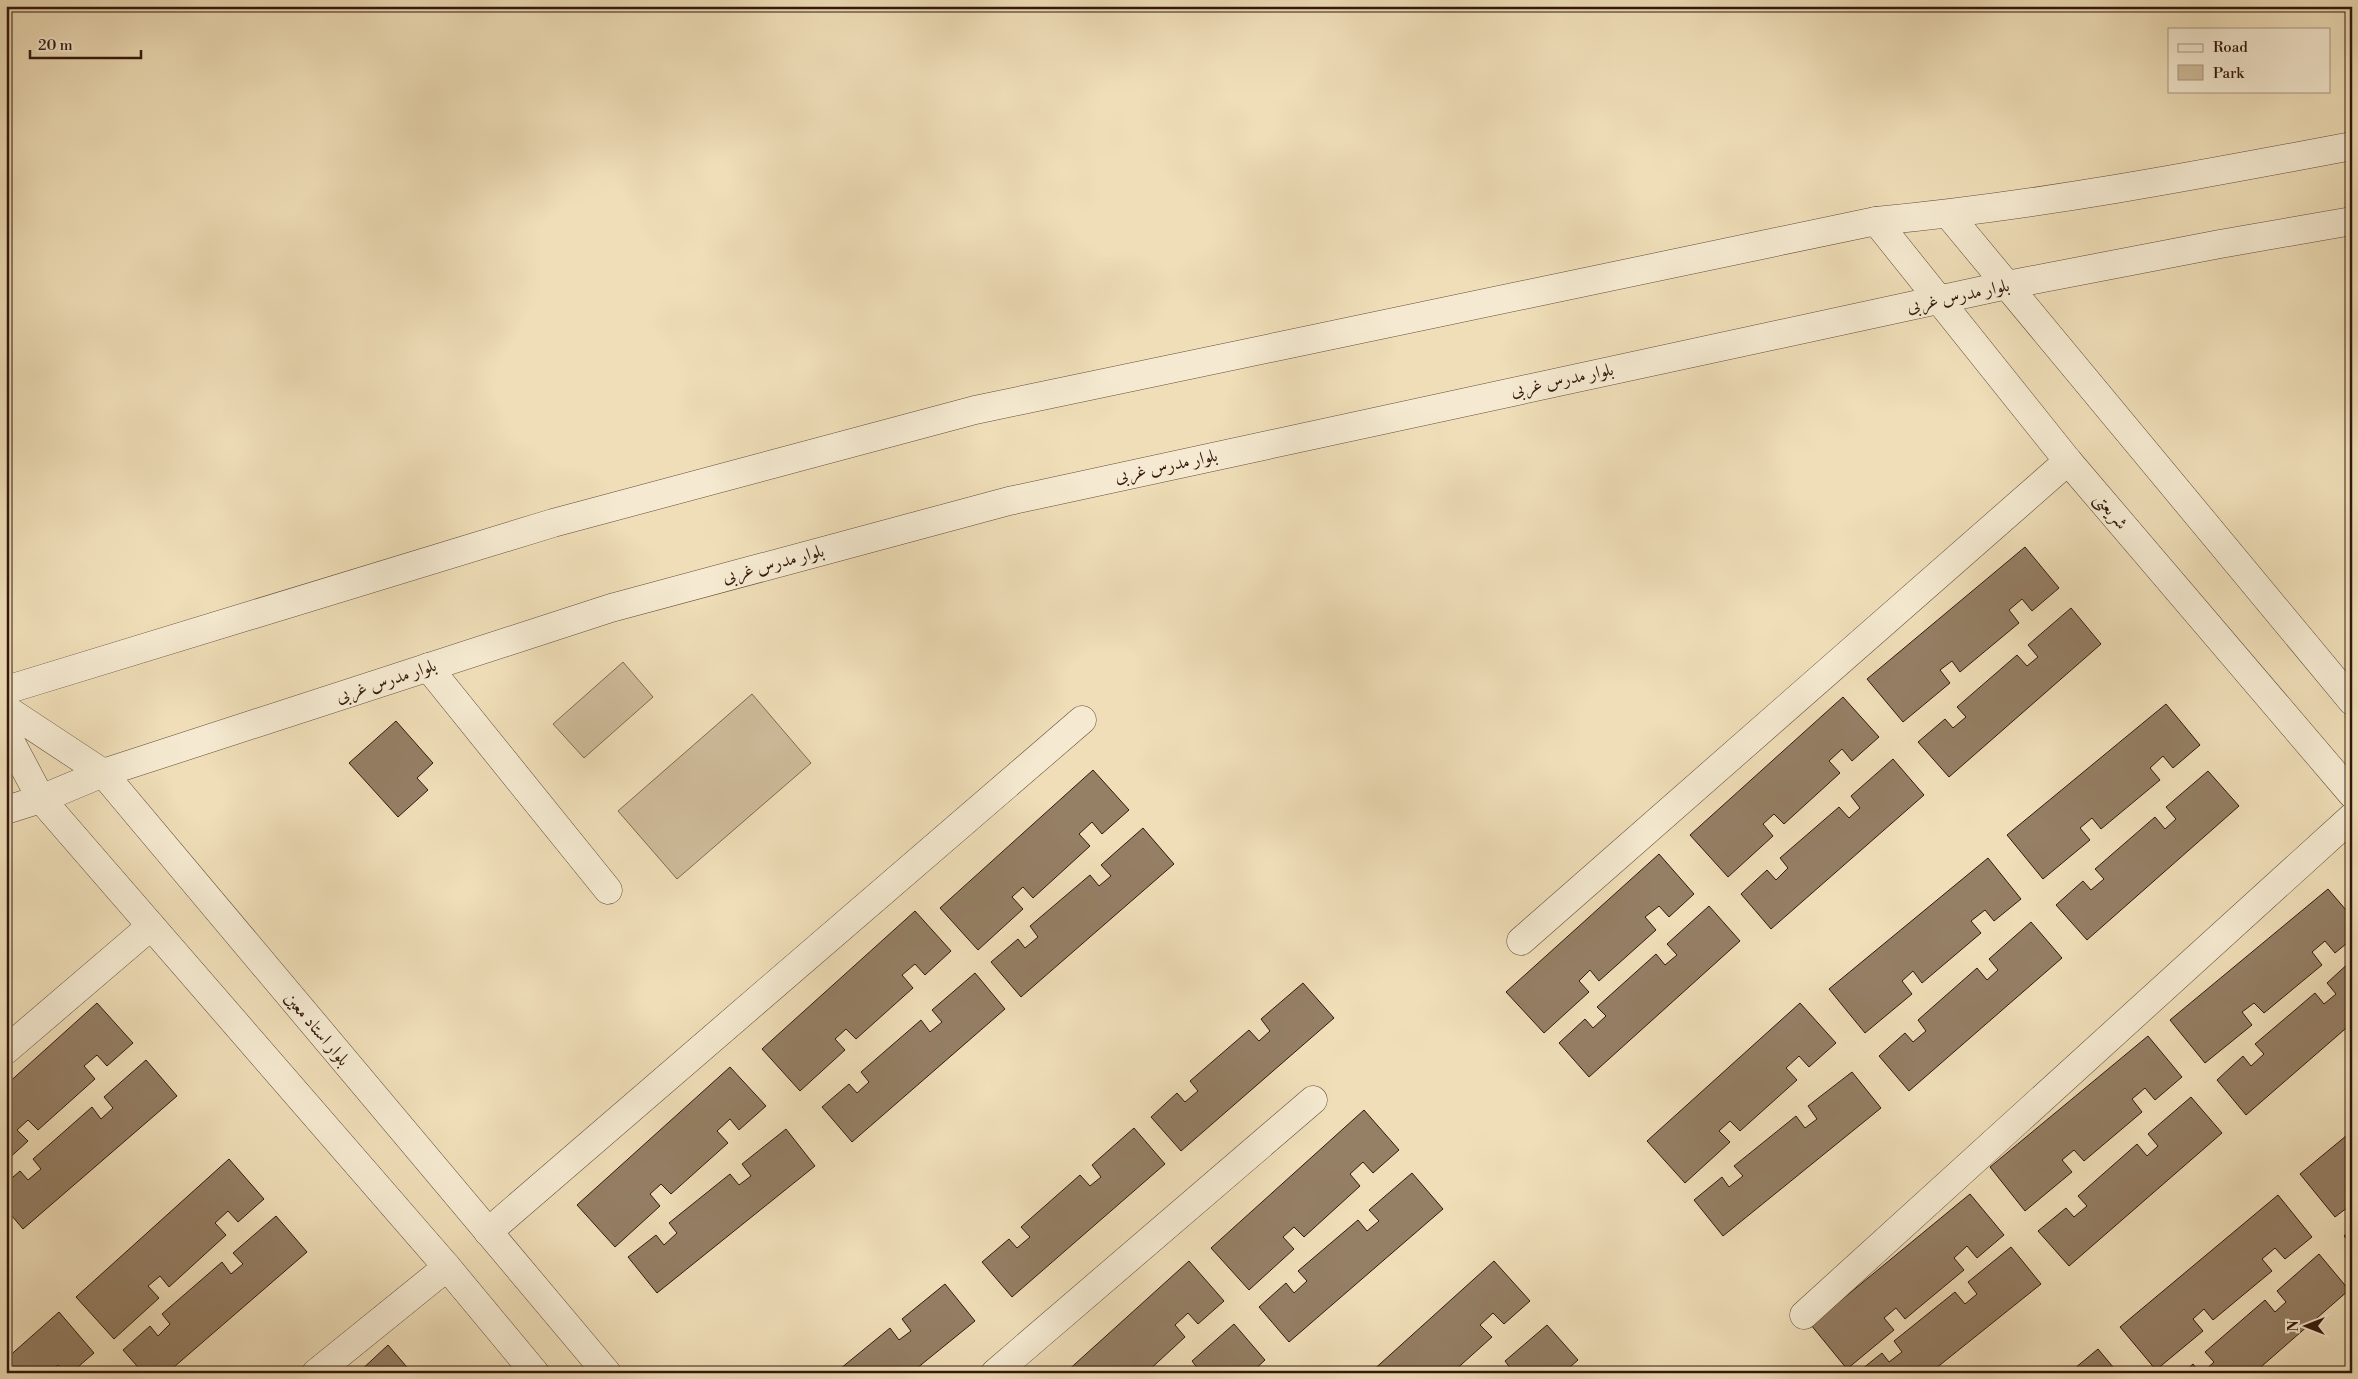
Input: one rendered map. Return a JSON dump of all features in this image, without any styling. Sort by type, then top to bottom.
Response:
[{"type":"street","points":[[6,690],[553,523],[974,410],[1876,221],[1948,214],[2171,181],[2352,146]]},
{"type":"street","points":[[1948,214],[2352,700]]},
{"type":"street","name":"شریعتی","points":[[1876,221],[2068,461],[2352,794]]},
{"type":"street","name":"بلوار مدرس غربی","points":[[6,810],[41,799],[103,773],[611,608],[1009,500],[2007,285],[2220,244],[2352,222]]},
{"type":"street","points":[[1521,941],[2068,461]]},
{"type":"street","points":[[428,668],[608,890]]},
{"type":"street","name":"بلوار استاد معین","points":[[6,709],[103,773],[606,1373]]},
{"type":"street","points":[[488,1232],[1082,720]]},
{"type":"street","points":[[6,734],[41,799],[447,1267],[535,1373]]},
{"type":"street","points":[[1804,1315],[2352,817]]},
{"type":"street","points":[[6,1050],[151,926]]},
{"type":"street","points":[[995,1373],[1314,1100]]},
{"type":"street","points":[[316,1373],[447,1267]]},
{"type":"green space","points":[[623,662],[653,697],[584,758],[553,724]]},
{"type":"green space","points":[[752,694],[811,763],[677,879],[618,811]]},
{"type":"building","points":[[2025,547],[2059,588],[2032,611],[2022,599],[2009,610],[2019,623],[1960,672],[1952,661],[1940,670],[1950,683],[1903,722],[1867,679]]},
{"type":"building","points":[[2071,608],[2101,644],[1949,777],[1918,742],[1945,719],[1953,728],[1966,717],[1957,707],[2017,655],[2027,666],[2038,657],[2028,645]]},
{"type":"building","points":[[1843,697],[1879,737],[1852,761],[1842,749],[1829,761],[1840,773],[1784,824],[1774,814],[1763,824],[1773,836],[1728,877],[1690,835]]},
{"type":"building","points":[[2166,704],[2200,745],[2173,768],[2163,756],[2150,768],[2160,780],[2101,829],[2092,818],[2080,828],[2090,840],[2043,879],[2007,835]]},
{"type":"building","points":[[396,721],[433,763],[417,778],[428,790],[398,817],[349,763]]},
{"type":"building","points":[[1893,759],[1924,795],[1771,929],[1741,894],[1767,870],[1776,880],[1788,868],[1780,858],[1839,807],[1849,818],[1860,808],[1851,796]]},
{"type":"building","points":[[1093,770],[1129,810],[1102,834],[1092,822],[1079,834],[1090,846],[1033,898],[1023,887],[1012,897],[1023,909],[978,950],[940,908]]},
{"type":"building","points":[[2208,771],[2239,806],[2087,940],[2056,905],[2083,881],[2091,890],[2104,879],[2095,869],[2155,817],[2165,829],[2176,819],[2166,807]]},
{"type":"building","points":[[1143,828],[1174,864],[1021,997],[991,962],[1018,939],[1025,948],[1038,937],[1030,926],[1090,875],[1099,886],[1111,876],[1101,865]]},
{"type":"building","points":[[1659,854],[1694,894],[1669,917],[1659,906],[1645,917],[1656,930],[1599,981],[1590,970],[1579,981],[1589,992],[1544,1033],[1506,992]]},
{"type":"building","points":[[1988,858],[2021,899],[1994,921],[1985,910],[1971,921],[1981,933],[1922,983],[1913,971],[1902,981],[1912,994],[1865,1033],[1829,989]]},
{"type":"building","points":[[2328,889],[2352,917],[2352,939],[2335,953],[2325,941],[2312,952],[2322,965],[2264,1013],[2254,1003],[2242,1012],[2252,1025],[2205,1063],[2170,1020]]},
{"type":"building","points":[[1709,906],[1740,941],[1589,1077],[1559,1043],[1585,1019],[1593,1028],[1606,1016],[1597,1007],[1656,954],[1665,965],[1677,955],[1667,944]]},
{"type":"building","points":[[915,911],[951,951],[925,975],[915,964],[902,975],[913,988],[856,1039],[846,1029],[835,1039],[845,1050],[800,1091],[762,1049]]},
{"type":"building","points":[[2031,922],[2062,958],[1909,1091],[1879,1056],[1905,1033],[1913,1042],[1926,1031],[1918,1020],[1977,968],[1987,980],[1998,970],[1989,959]]},
{"type":"building","points":[[2352,960],[2352,1023],[2246,1115],[2217,1080],[2243,1056],[2251,1066],[2264,1054],[2255,1044],[2315,993],[2324,1004],[2336,994],[2327,983]]},
{"type":"building","points":[[975,973],[1005,1009],[852,1142],[822,1107],[849,1084],[857,1093],[869,1082],[861,1072],[921,1020],[930,1032],[942,1022],[932,1010]]},
{"type":"building","points":[[1303,983],[1334,1018],[1181,1151],[1151,1117],[1177,1093],[1185,1102],[1198,1091],[1190,1081],[1249,1030],[1259,1041],[1270,1031],[1261,1019]]},
{"type":"building","points":[[97,1003],[133,1043],[107,1066],[97,1055],[84,1066],[95,1079],[38,1130],[28,1120],[17,1130],[28,1141],[6,1161],[6,1085]]},
{"type":"building","points":[[1800,1003],[1836,1043],[1809,1067],[1799,1056],[1786,1068],[1797,1080],[1740,1131],[1730,1121],[1719,1131],[1730,1142],[1685,1183],[1647,1141]]},
{"type":"building","points":[[2148,1036],[2182,1077],[2155,1100],[2145,1088],[2132,1099],[2142,1112],[2084,1161],[2074,1150],[2062,1160],[2072,1172],[2025,1211],[1990,1167]]},
{"type":"building","points":[[146,1060],[177,1096],[23,1229],[6,1209],[6,1183],[20,1171],[28,1180],[41,1169],[33,1159],[92,1107],[101,1119],[113,1108],[104,1097]]},
{"type":"building","points":[[730,1067],[766,1106],[739,1130],[730,1119],[717,1131],[728,1143],[671,1194],[661,1184],[650,1194],[660,1206],[615,1247],[577,1205]]},
{"type":"building","points":[[1852,1072],[1881,1108],[1723,1236],[1694,1200],[1722,1177],[1729,1187],[1743,1176],[1734,1166],[1796,1116],[1805,1128],[1817,1119],[1808,1106]]},
{"type":"building","points":[[2191,1097],[2222,1133],[2069,1266],[2038,1231],[2066,1208],[2074,1217],[2087,1206],[2078,1196],[2137,1144],[2147,1156],[2158,1146],[2148,1134]]},
{"type":"building","points":[[1364,1110],[1399,1150],[1373,1173],[1363,1162],[1350,1174],[1360,1186],[1304,1237],[1294,1227],[1283,1237],[1294,1249],[1249,1290],[1211,1248]]},
{"type":"building","points":[[1134,1128],[1165,1164],[1012,1297],[982,1262],[1009,1239],[1017,1248],[1030,1237],[1021,1227],[1080,1175],[1090,1186],[1101,1177],[1092,1165]]},
{"type":"building","points":[[786,1129],[815,1166],[657,1293],[628,1257],[656,1235],[664,1245],[677,1233],[669,1223],[730,1174],[739,1185],[751,1176],[742,1164]]},
{"type":"building","points":[[2352,1131],[2352,1204],[2335,1217],[2300,1174]]},
{"type":"building","points":[[229,1159],[264,1199],[238,1222],[228,1211],[215,1223],[226,1235],[169,1287],[160,1276],[148,1286],[159,1298],[114,1339],[76,1297]]},
{"type":"building","points":[[1412,1173],[1443,1209],[1289,1342],[1259,1307],[1286,1283],[1294,1293],[1307,1281],[1298,1271],[1358,1220],[1367,1231],[1379,1221],[1369,1210]]},
{"type":"building","points":[[1970,1194],[2004,1235],[1977,1258],[1967,1246],[1954,1258],[1964,1270],[1905,1319],[1896,1308],[1884,1318],[1894,1330],[1847,1369],[1811,1325]]},
{"type":"building","points":[[2278,1195],[2312,1237],[2285,1259],[2275,1248],[2262,1259],[2272,1271],[2213,1320],[2204,1309],[2193,1319],[2203,1331],[2156,1370],[2120,1327]]},
{"type":"building","points":[[276,1216],[307,1252],[167,1373],[143,1373],[123,1350],[150,1326],[158,1336],[170,1324],[162,1314],[222,1262],[231,1274],[243,1264],[233,1253]]},
{"type":"building","points":[[2352,1229],[2352,1245],[2344,1236]]},
{"type":"building","points":[[2011,1247],[2041,1284],[1930,1373],[1857,1373],[1882,1353],[1889,1362],[1902,1352],[1894,1341],[1955,1292],[1965,1304],[1977,1294],[1968,1282]]},
{"type":"building","points":[[2319,1254],[2349,1290],[2254,1373],[2202,1373],[2214,1362],[2205,1352],[2265,1300],[2275,1312],[2286,1302],[2277,1291]]},
{"type":"building","points":[[1189,1261],[1224,1301],[1198,1324],[1188,1313],[1175,1325],[1185,1337],[1146,1373],[1065,1373]]},
{"type":"building","points":[[1494,1261],[1530,1301],[1504,1324],[1493,1313],[1480,1325],[1492,1337],[1452,1373],[1370,1373]]},
{"type":"building","points":[[945,1284],[975,1321],[911,1373],[835,1373],[890,1328],[899,1340],[911,1331],[902,1319]]},
{"type":"building","points":[[59,1312],[94,1353],[71,1373],[65,1373],[58,1365],[49,1373],[6,1373],[6,1359]]},
{"type":"building","points":[[1234,1324],[1265,1360],[1251,1373],[1201,1373],[1192,1361]]},
{"type":"building","points":[[1547,1325],[1578,1360],[1563,1373],[1514,1373],[1505,1361]]},
{"type":"building","points":[[388,1345],[412,1373],[358,1373]]},
{"type":"building","points":[[2098,1349],[2118,1373],[2069,1373]]},
{"type":"building","points":[[2193,1364],[2200,1373],[2183,1373]]}]
